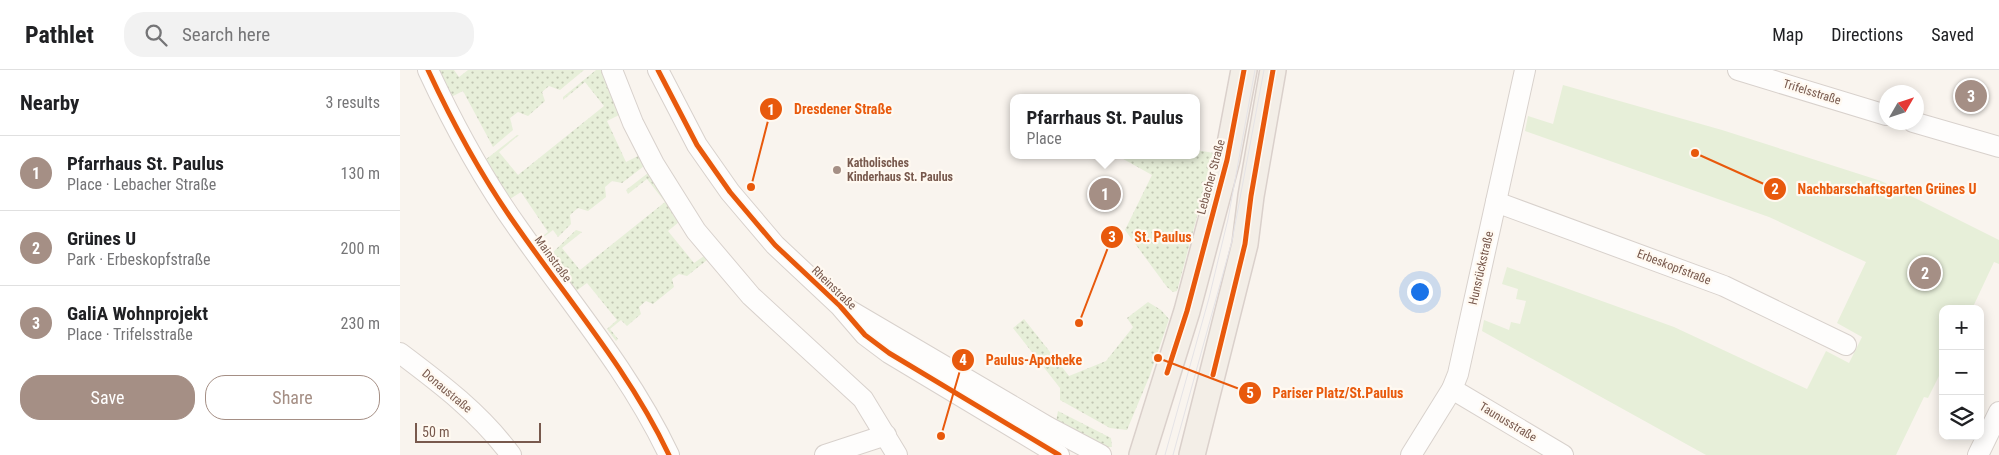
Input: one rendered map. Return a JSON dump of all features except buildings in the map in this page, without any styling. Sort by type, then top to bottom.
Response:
[{"type":"main road","name":"Lebacher Straße","points":[[1142,455],[1188,311],[1216,197],[1228,160],[1244,70]]},
{"type":"main road","points":[[1192,455],[1226,325],[1249,220],[1251,196],[1273,70]]},
{"type":"main road","points":[[1228,160],[1221,210],[1236,224],[1249,220]]},
{"type":"street","name":"Mainstraße","points":[[428,70],[484,176],[519,230],[622,370],[669,455]]},
{"type":"street","points":[[612,70],[633,124],[654,164],[696,231],[752,296],[863,399],[898,455]]},
{"type":"street","name":"Rheinstraße","points":[[658,70],[692,138],[730,192],[775,245],[840,306],[865,335],[889,353],[1059,455]]},
{"type":"street","name":"Hunsrückstraße","points":[[1411,455],[1452,389],[1458,374],[1525,70]]},
{"type":"street","name":"Trifelsstraße","points":[[1738,70],[1879,112]]},
{"type":"street","points":[[1924,125],[1999,148]]},
{"type":"street","name":"Erbeskopfstraße","points":[[1496,202],[1724,286],[1846,345]]},
{"type":"street","name":"Rheinstraße","points":[[840,306],[1048,427],[1101,455]]},
{"type":"street","name":"Donaustraße","points":[[400,353],[458,398],[494,434],[511,455]]},
{"type":"street","name":"Taunusstraße","points":[[1452,389],[1563,455]]},
{"type":"street","points":[[1978,455],[1999,412]]},
{"type":"street","points":[[825,455],[886,435]]},
{"type":"green space","points":[[438,70],[454,70],[459,77],[468,70],[584,70],[560,90],[549,86],[542,92],[545,101],[528,116],[518,112],[510,118],[513,130],[493,147],[463,91],[449,98]]},
{"type":"green space","points":[[596,70],[601,70],[619,115],[607,121],[626,162],[638,156],[644,166],[622,183],[612,181],[605,187],[606,197],[588,211],[578,208],[570,215],[571,224],[558,237],[553,230],[541,239],[549,247],[543,248],[537,240],[548,232],[521,192],[510,199],[485,160],[519,135],[499,152],[518,175],[604,106],[585,82],[563,100],[563,97]]},
{"type":"green space","points":[[1563,85],[1722,130],[1881,181],[1999,240],[1999,264],[1994,262],[1974,305],[1939,305],[1939,376],[1928,398],[1924,397],[1896,455],[1706,455],[1482,331],[1484,320],[1509,330],[1511,322],[1520,324],[1526,301],[1516,299],[1518,289],[1502,284],[1507,267],[1674,327],[1807,389],[1826,351],[1849,363],[1862,337],[1837,323],[1866,262],[1769,217],[1525,131],[1528,116],[1553,124]]},
{"type":"green space","points":[[1200,151],[1214,153],[1177,291],[1173,292],[1167,287],[1125,230],[1152,175],[1123,159],[1200,159]]},
{"type":"green space","points":[[648,173],[679,222],[668,231],[694,263],[704,256],[707,260],[687,276],[679,274],[672,279],[674,287],[653,304],[646,301],[639,307],[641,314],[627,326],[621,320],[610,329],[618,339],[616,341],[607,329],[617,320],[587,283],[576,291],[549,256],[576,230],[582,232],[562,248],[580,270],[665,202],[647,179],[628,194],[626,190]]},
{"type":"green space","points":[[1148,302],[1161,310],[1169,319],[1150,375],[1127,430],[1110,428],[1060,400],[1060,388],[1013,328],[1024,319],[1069,376],[1106,361],[1133,327],[1127,318]]},
{"type":"green space","points":[[1058,411],[1111,438],[1112,447],[1104,447],[1056,422]]},
{"type":"tram line","points":[[1165,455],[1209,298],[1228,219],[1255,70]]},
{"type":"tram line","points":[[1173,455],[1232,241],[1264,70]]},
{"type":"cycle path","points":[[428,70],[448,112],[494,193],[637,396],[669,455]]},
{"type":"cycle path","points":[[658,70],[697,145],[730,192],[775,245],[840,306],[865,335],[889,353],[1059,455]]},
{"type":"cycle path","points":[[1167,373],[1187,311],[1227,160],[1244,70]]},
{"type":"cycle path","points":[[1213,375],[1245,244],[1251,196],[1273,70]]},
{"type":"place","name":"GaliA Wohnprojekt","points":[[1971,96]]},
{"type":"place","name":"Nachbarschaftsgarten Grünes U","points":[[1695,153]]},
{"type":"place","name":"Katholisches Kinderhaus St. Paulus","points":[[837,170]]},
{"type":"place","name":"Dresdener Straße","points":[[751,187]]},
{"type":"place","name":"Pfarrhaus St. Paulus","points":[[1105,194]]},
{"type":"place","name":"Grünes U","points":[[1925,273]]},
{"type":"place","name":"St. Paulus","points":[[1079,323]]},
{"type":"place","name":"Pariser Platz/St.Paulus","points":[[1158,358]]},
{"type":"place","name":"Paulus-Apotheke","points":[[941,436]]}]
